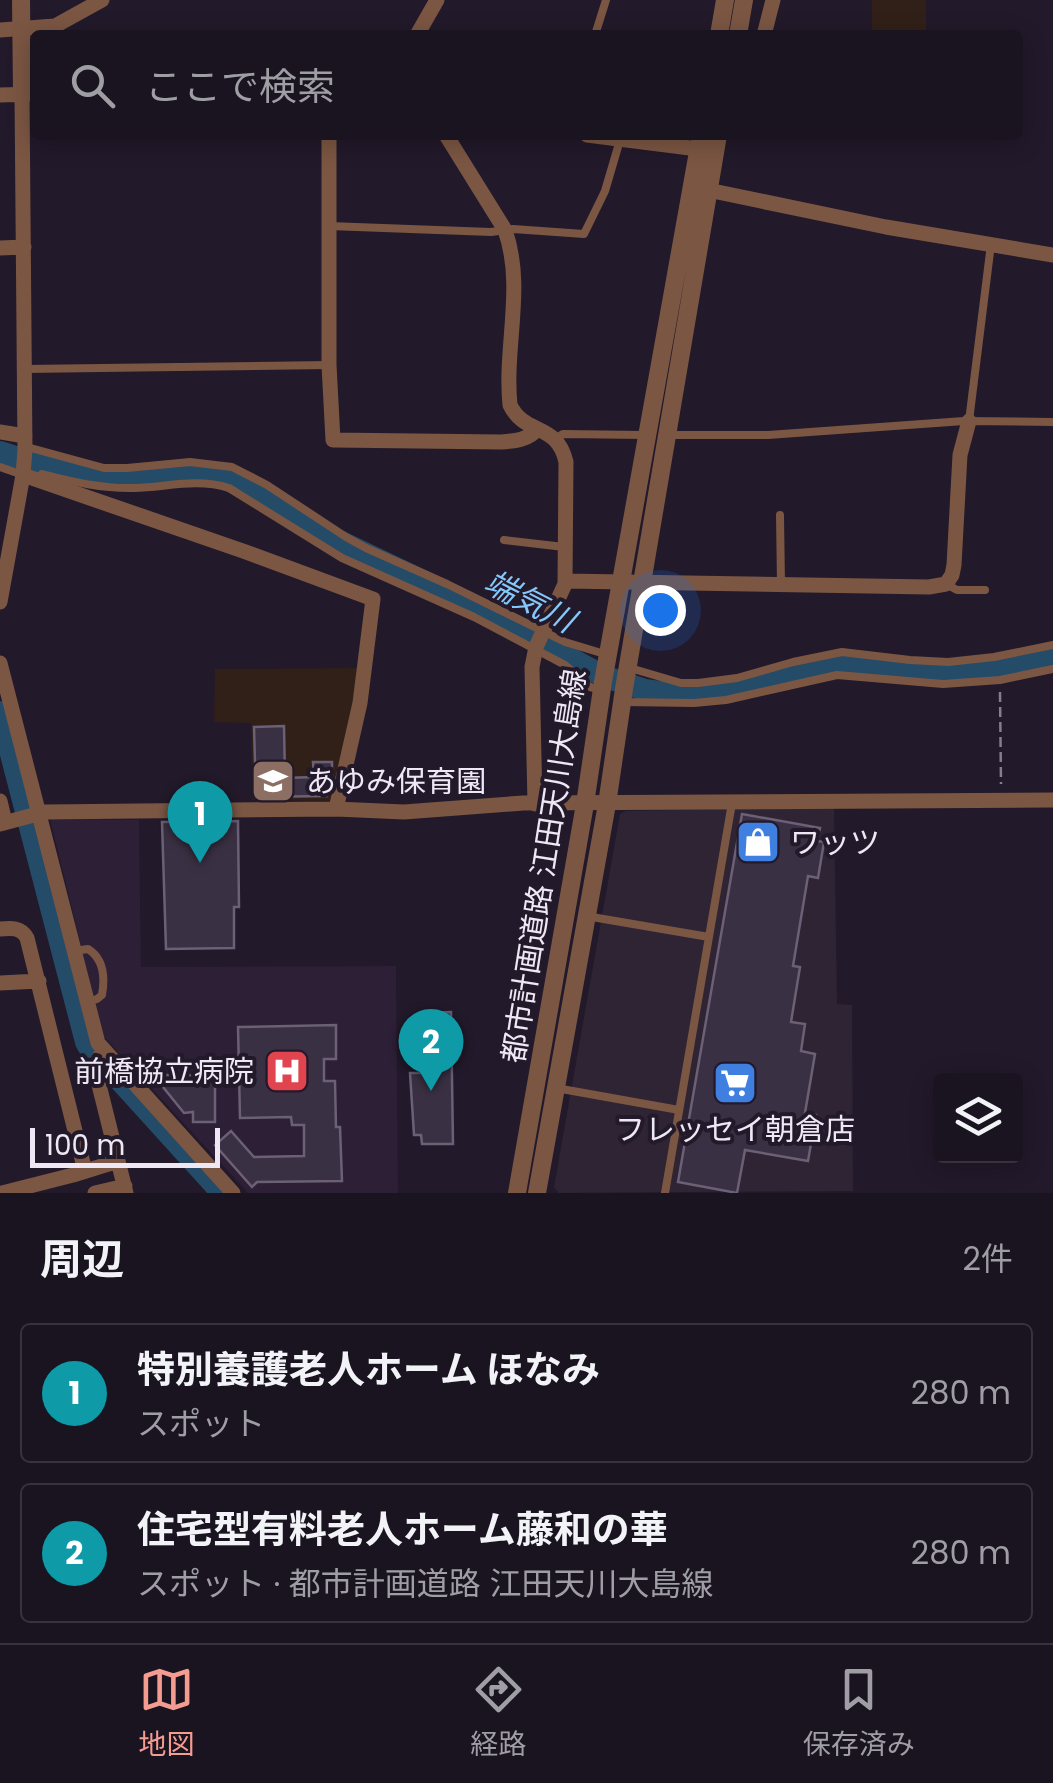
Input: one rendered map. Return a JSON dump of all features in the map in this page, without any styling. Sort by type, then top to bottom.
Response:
[{"type":"street","points":[[0,602],[25,459],[28,94],[21,0]]},
{"type":"street","points":[[0,30],[54,26],[102,0]]},
{"type":"street","points":[[419,30],[437,0]]},
{"type":"street","points":[[720,30],[725,0]]},
{"type":"street","points":[[739,30],[744,4],[771,6]]},
{"type":"street","points":[[0,95],[28,94]]},
{"type":"street","points":[[329,140],[331,438],[336,442],[501,442],[524,438],[536,429]]},
{"type":"street","points":[[449,140],[505,230],[514,276],[510,405],[520,420],[556,439],[566,462],[565,581],[539,640],[531,683],[535,804]]},
{"type":"street","points":[[620,140],[700,142]]},
{"type":"street","name":"都市計画道路 江田天川大島線","points":[[537,1193],[717,140]]},
{"type":"street","name":"都市計画道路 江田天川大島線","points":[[517,1193],[602,686],[700,142]]},
{"type":"street","points":[[708,190],[1053,256]]},
{"type":"street","points":[[0,248],[24,246]]},
{"type":"street","points":[[565,581],[929,587],[946,584],[954,565],[960,455],[969,421]]},
{"type":"street","points":[[0,432],[25,459],[243,551],[373,600],[360,704],[336,809]]},
{"type":"street","points":[[0,663],[33,815],[80,949],[98,1044],[233,1193]]},
{"type":"street","points":[[0,801],[3,823],[33,815],[336,809],[404,812],[488,805],[1053,800]]},
{"type":"street","points":[[0,929],[24,933],[85,1171]]},
{"type":"street","points":[[0,983],[38,982]]},
{"type":"street","points":[[94,1193],[125,1190],[97,1077],[98,1060],[104,1051]]},
{"type":"street","points":[[2,1193],[118,1161]]},
{"type":"lane","points":[[597,30],[606,0]]},
{"type":"lane","points":[[329,226],[584,234],[605,191],[620,140]]},
{"type":"lane","points":[[969,421],[990,244]]},
{"type":"lane","points":[[25,369],[330,366]]},
{"type":"lane","points":[[556,439],[564,434],[801,434],[969,421],[1053,422]]},
{"type":"lane","points":[[0,467],[25,459],[104,468],[190,462],[232,467],[267,484],[346,537],[539,640],[590,688],[602,686]]},
{"type":"lane","points":[[25,459],[31,474],[95,487],[138,488],[190,482],[228,488],[355,564],[474,617],[607,658]]},
{"type":"lane","points":[[780,515],[781,585]]},
{"type":"lane","points":[[504,540],[566,548]]},
{"type":"lane","points":[[946,584],[957,590],[985,590]]},
{"type":"lane","points":[[627,668],[698,683],[738,678],[842,652],[948,662],[1053,645]]},
{"type":"lane","points":[[623,695],[694,703],[837,676],[943,684],[1000,680],[1053,669]]},
{"type":"lane","points":[[665,1193],[732,803]]},
{"type":"lane","points":[[586,916],[709,937]]},
{"type":"lane","points":[[556,1088],[679,1110]]},
{"type":"path","points":[[1000,680],[1001,800]]},
{"type":"shaded area","points":[[872,0],[926,0],[926,30],[872,30]]},
{"type":"shaded area","points":[[362,668],[333,801],[252,800],[251,723],[214,722],[215,669]]},
{"type":"shaded area","points":[[834,807],[837,1004],[852,1005],[853,1191],[559,1193],[554,1187],[620,814]]},
{"type":"shaded area","points":[[50,819],[139,820],[141,967],[396,966],[398,1193],[248,1193],[103,1036]]},
{"type":"building","points":[[284,726],[285,778],[314,777],[313,762],[332,762],[327,796],[256,797],[254,727]]},
{"type":"building","points":[[742,814],[820,828],[817,841],[824,842],[818,878],[808,876],[793,966],[800,967],[791,1022],[805,1024],[801,1051],[815,1054],[805,1113],[816,1115],[808,1161],[745,1150],[737,1193],[678,1182]]},
{"type":"building","points":[[238,821],[239,907],[234,907],[234,948],[166,949],[162,822]]},
{"type":"building","points":[[451,1012],[453,1144],[422,1144],[421,1135],[414,1135],[410,1073],[424,1073],[423,1013]]},
{"type":"building","points":[[336,1025],[336,1059],[324,1059],[324,1081],[335,1081],[342,1181],[257,1182],[252,1187],[215,1145],[231,1131],[254,1157],[304,1156],[304,1125],[292,1125],[291,1117],[240,1118],[238,1027]]},
{"type":"building","points":[[163,1075],[215,1075],[215,1122],[193,1122],[193,1112],[184,1113],[163,1087]]},
{"type":"waterway","name":"端気川","points":[[0,452],[105,478],[213,474],[256,492],[335,539],[469,603],[603,676],[645,690],[675,694],[721,692],[834,664],[960,673],[1053,656]]},
{"type":"waterway","points":[[0,712],[90,1049]]},
{"type":"waterway","points":[[116,1076],[222,1193]]},
{"type":"place","name":"あゆみ保育園","points":[[273,781]]},
{"type":"place","name":"ワッツ","points":[[758,842]]},
{"type":"place","name":"特別養護老人ホーム ほなみ","points":[[200,863]]},
{"type":"place","name":"前橋協立病院","points":[[287,1071]]},
{"type":"place","name":"フレッセイ朝倉店","points":[[735,1083]]},
{"type":"place","name":"住宅型有料老人ホーム藤和の華","points":[[431,1091]]}]
